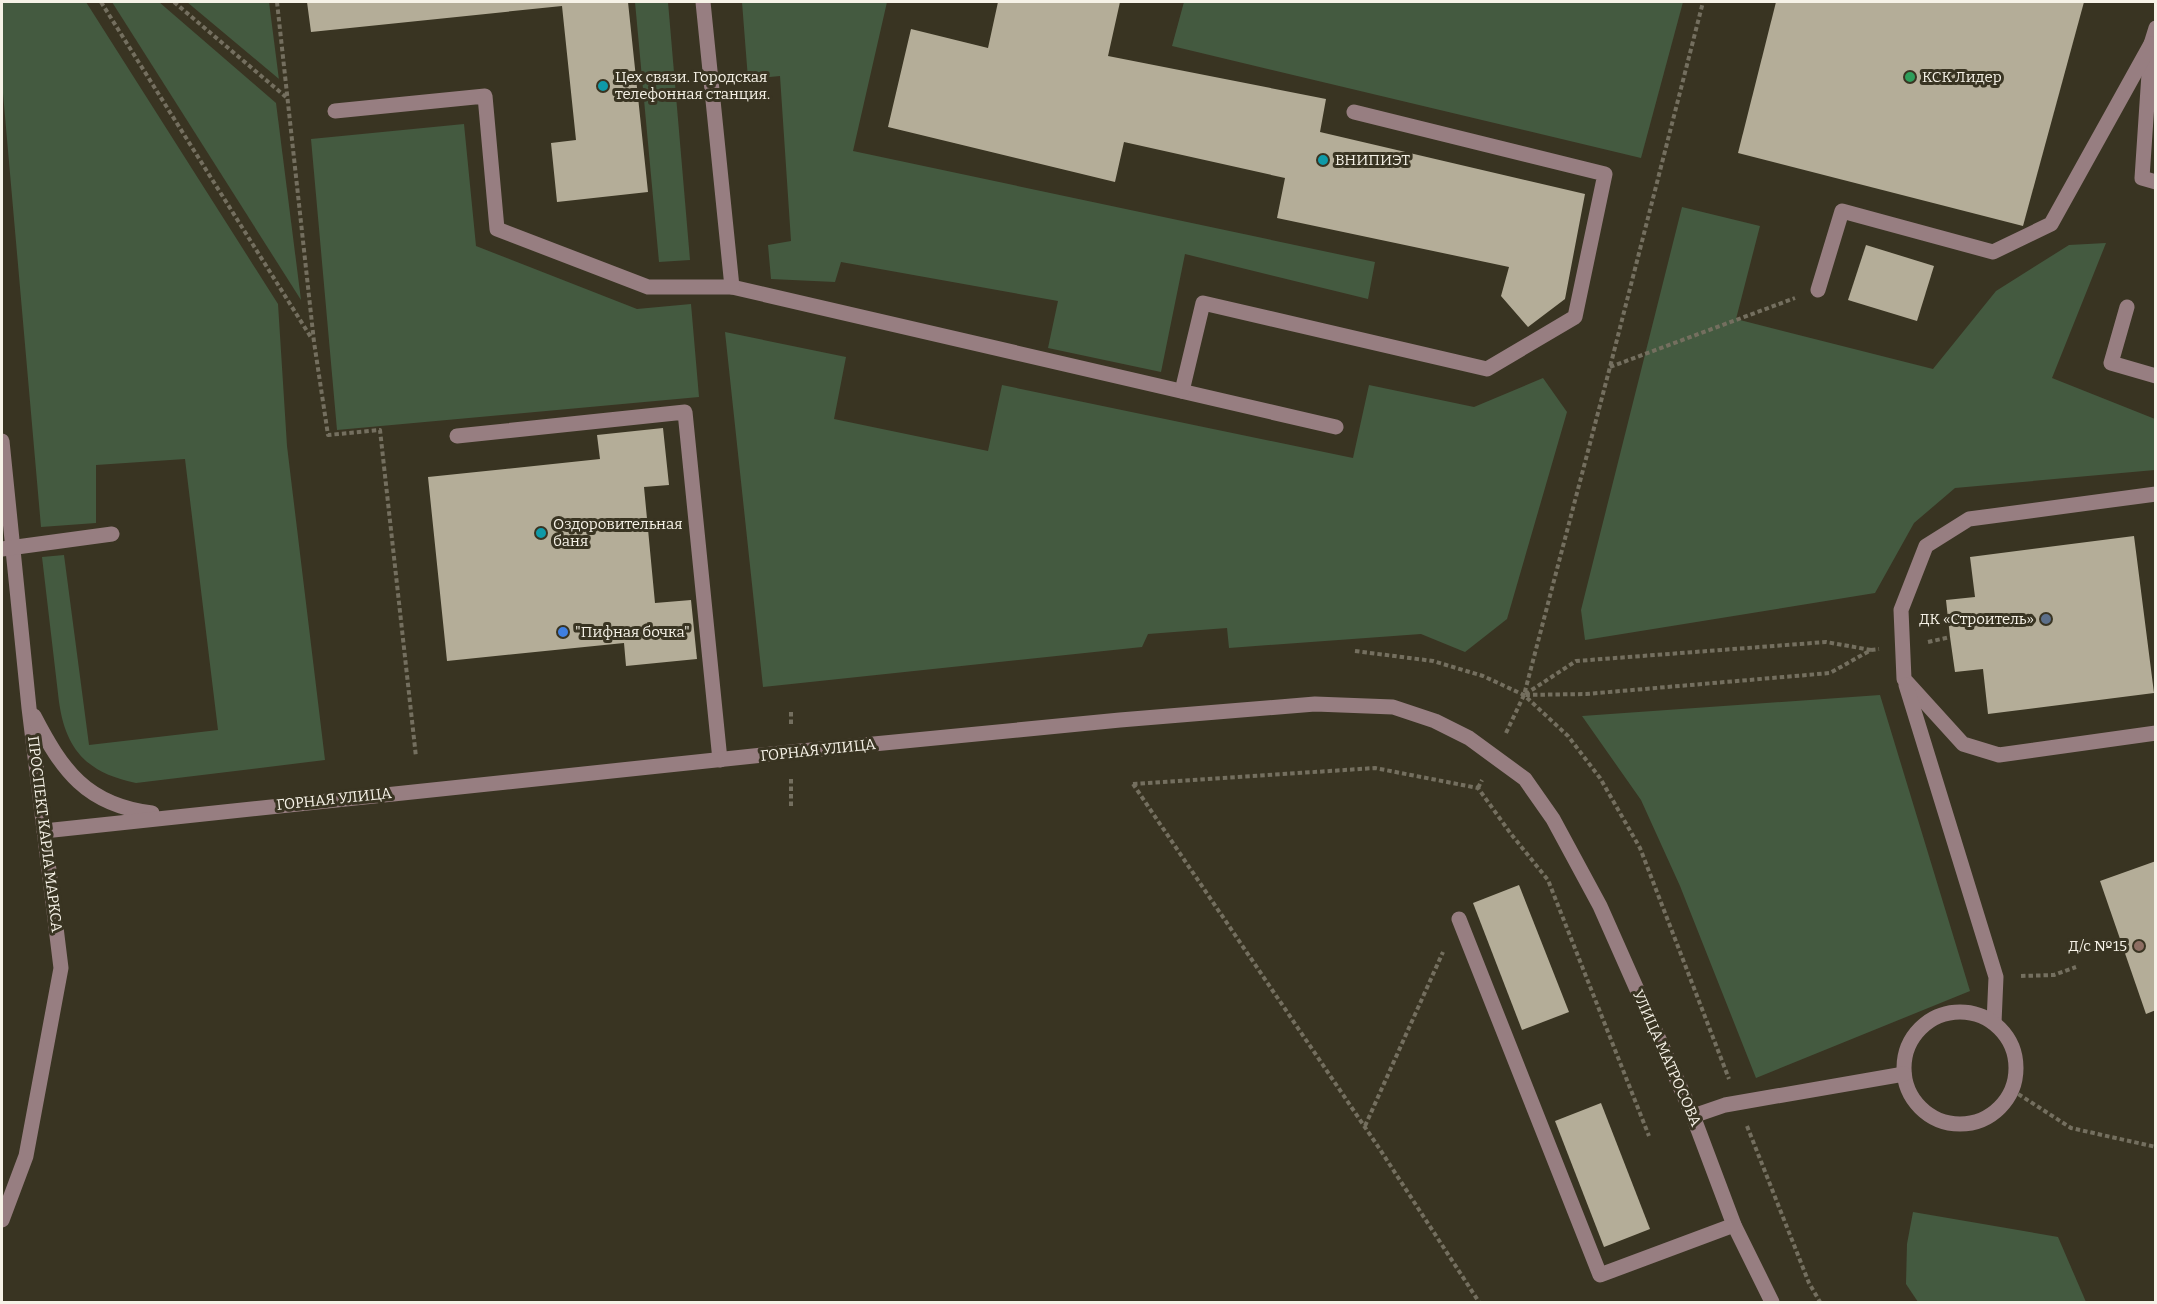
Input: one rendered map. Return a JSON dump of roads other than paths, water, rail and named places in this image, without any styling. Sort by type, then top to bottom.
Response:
[{"type":"street","points":[[703,2],[732,287]]},
{"type":"street","points":[[1818,290],[1842,211],[1993,252],[2050,224],[2151,44],[2156,28]]},
{"type":"street","points":[[2151,44],[2142,178],[2156,182]]},
{"type":"street","points":[[335,111],[485,96],[497,229],[648,287],[732,287],[1335,427]]},
{"type":"street","points":[[1182,391],[1203,303],[1488,369],[1575,317],[1605,174],[1354,112]]},
{"type":"street","points":[[2127,307],[2111,363],[2156,376]]},
{"type":"street","points":[[457,436],[685,411],[720,759]]},
{"type":"street","name":"ПРОСПЕКТ КАРЛА МАРКСА","points":[[2,441],[7,548],[61,968],[26,1156],[2,1220]]},
{"type":"street","points":[[1994,1023],[1996,977],[1904,679],[1902,610],[1926,546],[1969,519],[2156,494]]},
{"type":"street","points":[[7,548],[112,534]]},
{"type":"street","points":[[1904,679],[1963,744],[1999,755],[2156,733]]},
{"type":"street","name":"ГОРНАЯ УЛИЦА","points":[[44,831],[720,759],[1315,704],[1394,707],[1435,721],[1469,738],[1525,779],[1553,819]]},
{"type":"street","points":[[29,708],[52,750],[73,778],[92,792],[102,799],[133,811],[176,816]]},
{"type":"street","name":"УЛИЦА МАТРОСОВА","points":[[1553,819],[1600,906],[1693,1116],[1734,1225],[1772,1302]]},
{"type":"street","points":[[1459,919],[1600,1275],[1734,1225]]},
{"type":"street","points":[[1959,1012],[1977,1015],[1994,1023],[2006,1037],[2014,1054],[2016,1072],[2012,1090],[2002,1106],[1987,1118],[1970,1124],[1952,1124],[1934,1118],[1919,1107],[1909,1091],[1904,1074],[1906,1055],[1913,1038],[1925,1024],[1941,1015],[1959,1012]]},
{"type":"street","points":[[1693,1116],[1725,1105],[1904,1074]]},
{"type":"place","name":"КСК Лидер","points":[[1910,77]]},
{"type":"place","name":"Цех связи. Городская телефонная станция.","points":[[603,86]]},
{"type":"place","name":"ВНИПИЭТ","points":[[1323,160]]},
{"type":"place","name":"Оздоровительная баня","points":[[541,533]]},
{"type":"place","name":"ДК «Строитель»","points":[[2046,619]]},
{"type":"place","name":"\"Пифная бочка\"","points":[[563,632]]},
{"type":"place","name":"Д/с №15","points":[[2139,946]]}]
